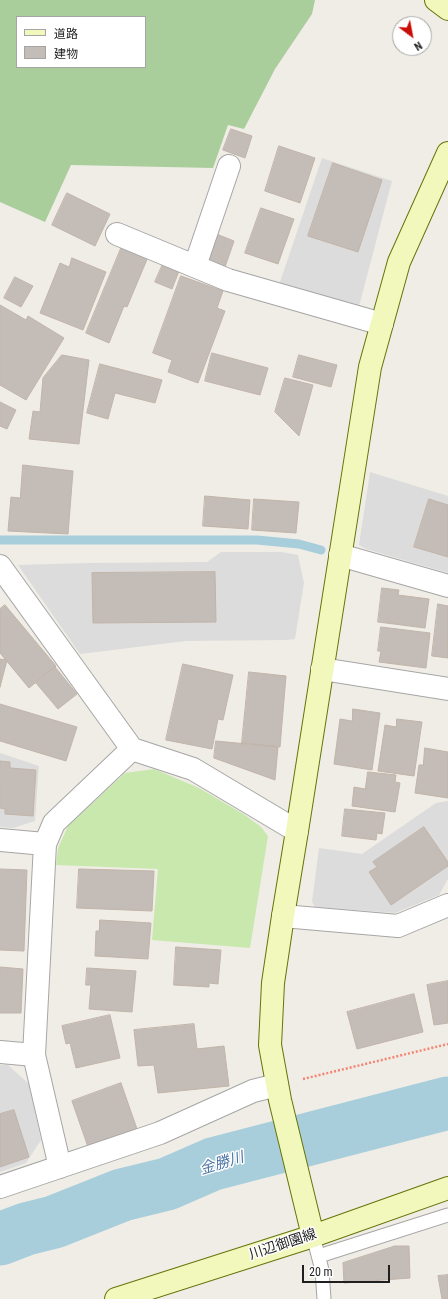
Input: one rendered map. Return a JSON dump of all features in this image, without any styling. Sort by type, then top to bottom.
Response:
[{"type":"street","points":[[436,0],[448,9]]},
{"type":"street","points":[[313,1236],[278,1092],[270,1045],[273,983],[370,367],[399,262],[448,153]]},
{"type":"street","points":[[195,266],[229,166]]},
{"type":"street","points":[[117,234],[228,280],[382,324]]},
{"type":"street","points":[[340,555],[448,586]]},
{"type":"street","points":[[0,566],[132,749],[193,769],[297,831]]},
{"type":"street","points":[[322,669],[448,688]]},
{"type":"street","points":[[60,1166],[34,1055],[45,844],[54,823],[132,749]]},
{"type":"street","points":[[0,840],[45,844]]},
{"type":"street","points":[[283,916],[398,926],[448,905]]},
{"type":"street","points":[[0,1052],[34,1055]]},
{"type":"street","points":[[0,1187],[160,1133],[253,1091],[278,1092]]},
{"type":"street","name":"川辺御園線","points":[[116,1299],[313,1236],[448,1188]]},
{"type":"lane","points":[[319,1256],[448,1216]]},
{"type":"lane","points":[[313,1236],[322,1270],[324,1299]]},
{"type":"path","points":[[300,1079],[448,1044]]},
{"type":"shaded area","points":[[322,158],[392,181],[358,310],[279,285]]},
{"type":"shaded area","points":[[370,472],[448,496],[448,573],[366,549],[359,545]]},
{"type":"shaded area","points":[[221,552],[281,552],[298,555],[304,583],[295,639],[186,641],[80,654],[18,565],[207,562]]},
{"type":"shaded area","points":[[0,753],[39,766],[35,821],[13,828],[0,827]]},
{"type":"shaded area","points":[[448,801],[448,879],[439,895],[395,913],[315,907],[312,902],[319,848],[362,854],[436,803]]},
{"type":"shaded area","points":[[0,1065],[8,1065],[29,1084],[41,1140],[26,1163],[0,1172]]},
{"type":"green space","points":[[0,0],[315,0],[312,14],[275,69],[244,129],[228,125],[213,168],[71,165],[45,222],[0,202]]},
{"type":"green space","points":[[154,769],[199,788],[245,815],[261,827],[268,836],[250,948],[152,940],[158,869],[56,865],[58,848],[68,826],[125,773]]},
{"type":"building","points":[[231,129],[252,136],[245,158],[223,150]]},
{"type":"building","points":[[279,146],[315,158],[300,203],[265,191]]},
{"type":"building","points":[[333,163],[382,180],[358,252],[308,236]]},
{"type":"building","points":[[67,193],[110,214],[95,246],[52,225]]},
{"type":"building","points":[[261,208],[294,219],[278,264],[245,253]]},
{"type":"building","points":[[214,233],[234,241],[224,270],[204,263]]},
{"type":"building","points":[[122,246],[148,257],[127,307],[124,306],[109,343],[86,333]]},
{"type":"building","points":[[72,258],[106,272],[83,330],[40,313],[60,263],[69,267]]},
{"type":"building","points":[[163,264],[179,271],[172,289],[155,282]]},
{"type":"building","points":[[181,276],[223,291],[217,308],[225,311],[198,383],[168,372],[172,360],[153,353]]},
{"type":"building","points":[[15,277],[33,286],[21,307],[4,298]]},
{"type":"building","points":[[0,305],[26,320],[28,316],[64,338],[26,400],[0,385]]},
{"type":"building","points":[[212,353],[268,368],[260,395],[205,381]]},
{"type":"building","points":[[62,355],[89,360],[79,444],[29,439],[33,411],[40,412],[43,378]]},
{"type":"building","points":[[299,355],[337,365],[331,387],[293,377]]},
{"type":"building","points":[[100,364],[162,380],[155,403],[115,393],[108,419],[87,413]]},
{"type":"building","points":[[285,378],[313,385],[299,436],[275,412]]},
{"type":"building","points":[[0,402],[16,410],[7,429],[0,426]]},
{"type":"building","points":[[23,465],[73,471],[68,534],[8,531],[11,497],[20,498]]},
{"type":"building","points":[[205,496],[250,500],[248,529],[203,526]]},
{"type":"building","points":[[254,499],[299,502],[296,533],[252,530]]},
{"type":"building","points":[[429,499],[448,505],[448,557],[414,547]]},
{"type":"building","points":[[215,572],[216,622],[93,623],[92,573]]},
{"type":"building","points":[[382,588],[399,590],[398,595],[429,599],[425,628],[378,622]]},
{"type":"building","points":[[438,604],[448,606],[448,658],[432,656]]},
{"type":"building","points":[[5,605],[56,666],[29,688],[0,653],[0,609]]},
{"type":"building","points":[[381,627],[430,633],[426,668],[379,662],[381,651],[378,651]]},
{"type":"building","points":[[0,659],[7,660],[0,687]]},
{"type":"building","points":[[183,664],[233,675],[223,720],[218,719],[212,749],[166,740]]},
{"type":"building","points":[[55,667],[77,694],[58,709],[36,683]]},
{"type":"building","points":[[249,672],[286,676],[280,747],[242,743]]},
{"type":"building","points":[[0,704],[77,727],[66,761],[0,741]]},
{"type":"building","points":[[353,709],[380,713],[372,770],[334,764],[340,719],[352,721]]},
{"type":"building","points":[[397,719],[422,722],[414,776],[378,771],[385,725],[396,727]]},
{"type":"building","points":[[216,741],[278,747],[275,780],[214,758]]},
{"type":"building","points":[[425,748],[448,752],[448,798],[415,793],[419,765],[423,765]]},
{"type":"building","points":[[0,761],[10,762],[10,768],[36,770],[33,816],[5,814],[5,809],[0,808]]},
{"type":"building","points":[[368,772],[396,775],[395,782],[400,783],[395,812],[352,806],[354,787],[365,789]]},
{"type":"building","points":[[345,809],[385,813],[382,834],[377,833],[376,840],[342,836]]},
{"type":"building","points":[[424,827],[448,862],[448,866],[391,905],[369,872],[377,867],[373,862]]},
{"type":"building","points":[[0,869],[27,870],[24,951],[0,950]]},
{"type":"building","points":[[79,869],[154,871],[152,911],[77,908]]},
{"type":"building","points":[[100,920],[151,923],[148,959],[95,956],[96,931],[99,931]]},
{"type":"building","points":[[176,947],[221,950],[218,984],[209,983],[209,987],[174,985]]},
{"type":"building","points":[[0,967],[23,969],[21,1013],[0,1013]]},
{"type":"building","points":[[87,968],[136,971],[132,1012],[89,1009],[91,985],[86,985]]},
{"type":"building","points":[[448,981],[448,1023],[434,1025],[427,985]]},
{"type":"building","points":[[414,994],[423,1032],[357,1049],[347,1012]]},
{"type":"building","points":[[110,1015],[120,1058],[76,1068],[70,1043],[66,1044],[62,1026]]},
{"type":"building","points":[[194,1024],[197,1049],[224,1046],[229,1086],[158,1093],[154,1065],[138,1066],[134,1030]]},
{"type":"building","points":[[121,1083],[137,1129],[88,1147],[72,1101]]},
{"type":"building","points":[[14,1110],[29,1157],[0,1167],[0,1114]]},
{"type":"building","points":[[395,1246],[409,1246],[410,1278],[344,1283],[343,1263]]},
{"type":"building","points":[[448,1275],[448,1299],[442,1299],[438,1276]]},
{"type":"waterway","points":[[1,540],[257,540],[299,544],[321,550]]},
{"type":"waterway","name":"金勝川","points":[[0,1239],[26,1229],[54,1222],[122,1195],[167,1184],[213,1164],[448,1103]]}]
